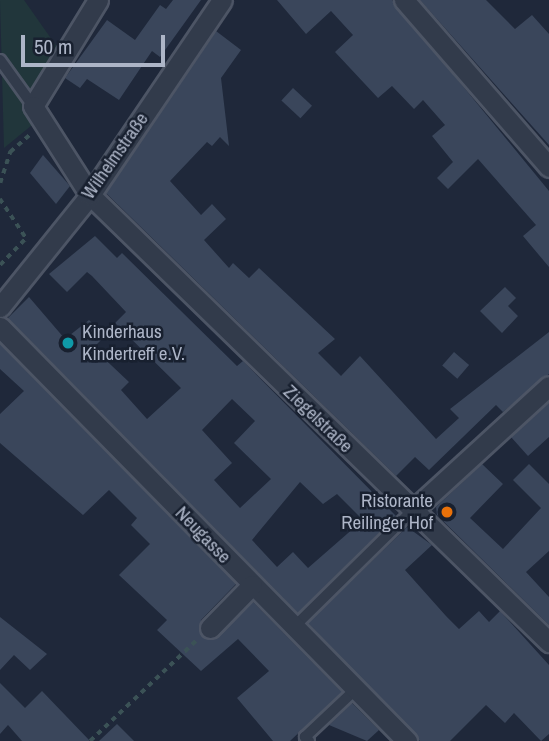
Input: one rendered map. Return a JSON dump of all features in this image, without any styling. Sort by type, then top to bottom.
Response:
[{"type":"street","points":[[33,106],[98,0]]},
{"type":"street","name":"Wilhelmstraße","points":[[0,307],[90,195],[222,0]]},
{"type":"street","points":[[404,0],[549,167]]},
{"type":"street","name":"Ziegelstraße","points":[[33,106],[90,195],[549,642]]},
{"type":"street","name":"Neugasse","points":[[0,327],[407,741]]},
{"type":"street","points":[[412,511],[549,386]]},
{"type":"street","points":[[210,628],[252,585]]},
{"type":"lane","points":[[0,60],[33,106]]},
{"type":"lane","points":[[295,626],[412,511]]},
{"type":"lane","points":[[309,741],[305,737],[356,689]]},
{"type":"path","points":[[0,183],[10,152],[43,124]]},
{"type":"path","points":[[0,199],[25,239],[43,253]]},
{"type":"path","points":[[0,265],[25,239]]},
{"type":"path","points":[[90,741],[210,628]]},
{"type":"green space","points":[[0,0],[24,0],[57,47],[31,95],[37,121],[4,148]]},
{"type":"building","points":[[173,0],[201,0],[160,57],[152,51],[119,100],[87,79],[80,88],[65,78],[107,20],[135,40],[160,5],[166,9]]},
{"type":"building","points":[[277,0],[392,0],[549,191],[549,267],[523,236],[536,225],[478,159],[448,189],[437,178],[453,162],[432,136],[445,125],[423,100],[414,109],[392,86],[378,98],[335,52],[353,35],[331,11],[306,34]]},
{"type":"building","points":[[420,0],[486,0],[515,29],[532,15],[549,34],[549,145]]},
{"type":"building","points":[[216,31],[241,50],[221,78],[229,146],[220,137],[212,146],[207,142],[170,181],[201,215],[212,204],[226,219],[204,240],[229,268],[233,263],[249,278],[259,268],[335,339],[318,353],[341,376],[360,356],[436,439],[459,418],[450,409],[549,332],[549,374],[503,412],[496,405],[429,470],[415,457],[396,476],[106,193]]},
{"type":"building","points":[[293,88],[312,106],[300,118],[281,100]]},
{"type":"building","points":[[43,155],[70,186],[56,204],[30,173]]},
{"type":"building","points":[[95,236],[117,258],[122,253],[237,366],[243,361],[396,516],[298,613],[8,318],[29,297],[65,339],[89,320],[105,336],[93,348],[129,382],[121,390],[147,419],[181,388],[115,323],[126,312],[92,276],[87,272],[67,292],[49,274]],"holes":[[[232,399],[255,421],[234,443],[271,479],[240,508],[214,480],[232,463],[202,430]],[[300,482],[323,504],[337,494],[363,520],[308,568],[293,552],[277,567],[252,540]]]},
{"type":"building","points":[[505,287],[516,298],[508,306],[518,316],[502,333],[480,311]]},
{"type":"building","points":[[0,344],[236,584],[201,620],[201,636],[218,637],[253,602],[342,692],[290,741],[273,741],[237,698],[269,671],[238,639],[201,671],[157,630],[167,620],[119,575],[150,544],[131,525],[137,518],[109,490],[83,515],[0,443],[0,414],[24,391],[0,369]]},
{"type":"building","points":[[454,352],[469,365],[457,379],[442,366]]},
{"type":"building","points":[[549,403],[549,437],[528,456],[511,437]]},
{"type":"building","points":[[482,464],[503,484],[470,518],[503,549],[541,508],[513,480],[529,464],[549,484],[549,551],[526,572],[549,597],[549,625],[437,515],[436,507]]},
{"type":"building","points":[[407,527],[432,545],[405,570],[459,629],[479,611],[489,622],[500,611],[549,665],[549,734],[541,741],[514,713],[505,723],[486,705],[450,741],[420,741],[308,623]]},
{"type":"building","points":[[0,617],[47,654],[30,670],[14,655],[0,670]]},
{"type":"building","points":[[0,683],[25,708],[42,691],[90,741],[22,741],[8,725],[0,734]]},
{"type":"building","points":[[352,703],[379,730],[367,741],[329,725]]},
{"type":"building","points":[[117,724],[134,741],[99,741]]},
{"type":"place","name":"Kinderhaus Kindertreff e.V.","points":[[68,343]]},
{"type":"place","name":"Ristorante Reilinger Hof","points":[[447,512]]}]
